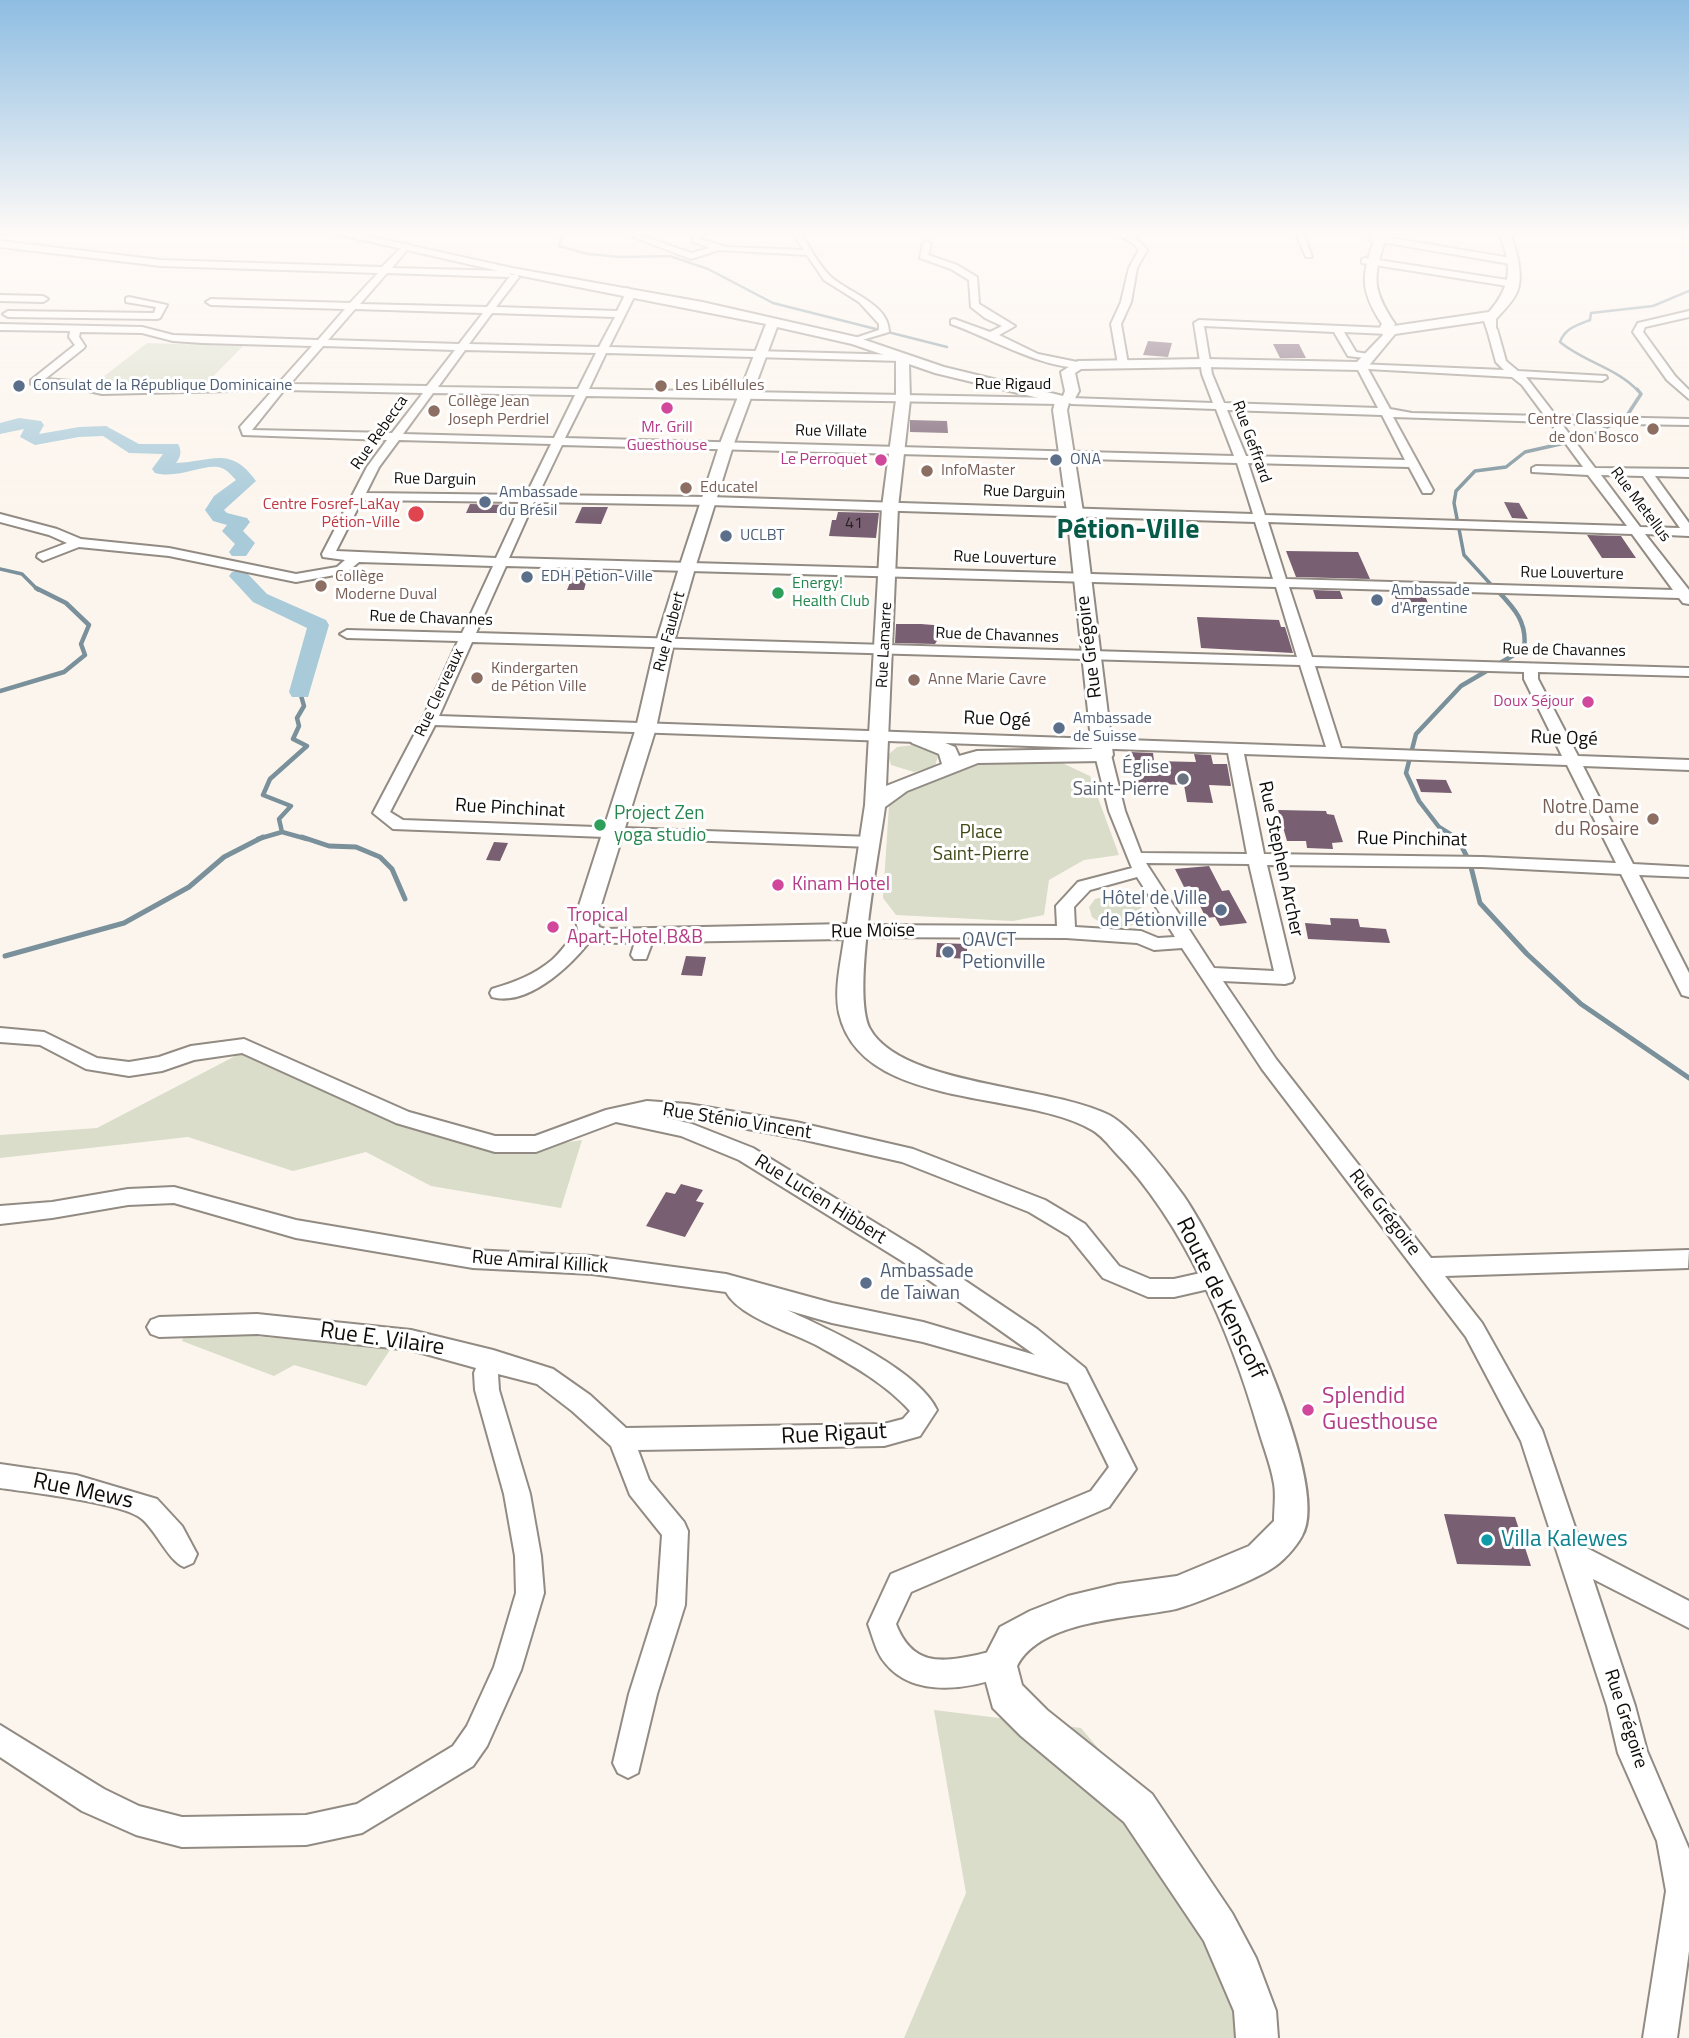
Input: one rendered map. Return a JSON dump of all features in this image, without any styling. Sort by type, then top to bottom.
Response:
[{"type":"main road","name":"Rue Faubert","points":[[596,933],[586,918],[646,728],[665,642],[726,446],[771,327]]},
{"type":"main road","points":[[795,327],[856,341],[902,358],[1064,401]]},
{"type":"main road","points":[[1078,365],[1365,362],[1388,339],[1387,329],[1406,327]]},
{"type":"main road","points":[[1486,327],[1492,329]]},
{"type":"main road","name":"Rue Lamarre","points":[[859,931],[875,805],[889,573],[890,507],[903,400],[902,358]]},
{"type":"main road","name":"Rue Grégoire","points":[[1078,365],[1068,372],[1072,391],[1060,411],[1075,512],[1102,749]]},
{"type":"main road","points":[[919,738],[948,751],[952,765]]},
{"type":"main road","points":[[875,805],[894,788],[952,765],[987,755],[1102,749]]},
{"type":"main road","points":[[877,758],[887,771],[913,781]]},
{"type":"main road","name":"Rue Moïse","points":[[596,933],[643,945],[859,931]]},
{"type":"main road","name":"Route de Kenscoff","points":[[859,931],[850,981],[852,1012],[860,1034],[873,1049],[892,1063],[926,1078],[1074,1110],[1104,1124],[1135,1155],[1174,1204],[1255,1365],[1284,1454],[1291,1486],[1290,1527],[1261,1557],[1178,1592],[1118,1601],[1068,1613],[1042,1623],[1012,1639],[999,1664]]},
{"type":"main road","points":[[999,1664],[1006,1695],[1034,1723],[1138,1808],[1146,1819],[1218,1927],[1241,1973],[1255,2011],[1257,2038]]},
{"type":"street","points":[[283,387],[336,327]]},
{"type":"street","name":"Rue Rebecca","points":[[331,546],[357,496],[394,439],[475,327]]},
{"type":"street","name":"Rue Clerveaux","points":[[399,825],[381,813],[430,720],[500,562],[615,327]]},
{"type":"street","points":[[856,341],[884,332],[884,327]]},
{"type":"street","points":[[968,327],[1035,356],[1078,365]]},
{"type":"street","points":[[990,335],[1010,327]]},
{"type":"street","points":[[1117,327],[1123,364]]},
{"type":"street","name":"Rue Geffrard","points":[[1200,327],[1205,363],[1241,458],[1335,752]]},
{"type":"street","name":"Rue Geffrard","points":[[1318,327],[1387,329]]},
{"type":"street","points":[[1639,327],[1638,332],[1649,348],[1671,378],[1689,396]]},
{"type":"street","points":[[1343,328],[1338,330],[1352,354],[1365,362],[1517,376],[1602,378]]},
{"type":"street","points":[[1,329],[142,330],[186,340],[902,358]]},
{"type":"street","name":"Rue Rigaud","points":[[76,329],[74,337],[80,345],[35,382],[71,384],[102,391],[283,387],[1064,401],[1385,412],[1412,416],[1689,422]]},
{"type":"street","name":"Rue Metellus","points":[[1492,329],[1501,362],[1526,383],[1687,596]]},
{"type":"street","points":[[1365,362],[1385,412],[1427,490]]},
{"type":"street","points":[[1671,378],[1689,378]]},
{"type":"street","name":"Rue Villate","points":[[283,387],[246,428],[247,433],[1415,464]]},
{"type":"street","points":[[1536,470],[1689,473]]},
{"type":"street","points":[[1646,472],[1689,532]]},
{"type":"street","name":"Rue Darguin","points":[[357,496],[709,501],[1446,522],[1689,532]]},
{"type":"street","points":[[0,518],[53,532],[78,543],[169,552],[296,578],[341,570],[356,558]]},
{"type":"street","points":[[43,557],[78,543]]},
{"type":"street","name":"Rue Louverture","points":[[331,546],[328,554],[356,558],[1687,596]]},
{"type":"street","name":"Rue de Chavannes","points":[[347,634],[1689,672]]},
{"type":"street","points":[[1531,668],[1531,679],[1689,991]]},
{"type":"street","name":"Rue Ogé","points":[[430,720],[919,738],[1102,749],[1235,748],[1689,765]]},
{"type":"street","name":"Rue Stephen Archer","points":[[1208,974],[1285,978],[1257,860],[1235,748]]},
{"type":"street","name":"Rue Grégoire","points":[[1102,749],[1117,811],[1138,864],[1174,923],[1269,1064],[1474,1330],[1533,1438],[1621,1706],[1633,1753],[1672,1840],[1682,1891],[1660,2038]]},
{"type":"street","name":"Rue Pinchinat","points":[[399,825],[871,842]]},
{"type":"street","name":"Rue Pinchinat","points":[[1066,932],[1065,906],[1084,886],[1138,864],[1257,860],[1482,862],[1689,872]]},
{"type":"street","name":"Rue Moïse","points":[[1141,937],[1145,932],[1174,923]]},
{"type":"street","name":"Rue Moïse","points":[[859,931],[1066,932],[1141,937],[1154,944],[1166,945],[1186,941]]},
{"type":"street","points":[[499,993],[516,990],[541,977],[575,953],[596,933]]},
{"type":"street","name":"Rue Sténio Vincent","points":[[0,1035],[44,1039],[93,1064],[129,1069],[162,1064],[191,1053],[244,1046],[403,1118],[495,1144],[536,1144],[614,1115],[646,1108],[688,1111],[796,1130],[906,1155],[1037,1206],[1077,1230],[1111,1272],[1148,1289],[1174,1289],[1214,1279]]},
{"type":"street","name":"Rue Lucien Hibbert","points":[[614,1115],[685,1129],[746,1154],[968,1293],[1029,1336],[1076,1375]]},
{"type":"street","name":"Rue Amiral Killick","points":[[0,1215],[52,1210],[128,1197],[174,1195],[296,1228],[473,1259],[531,1265],[592,1265],[726,1283],[832,1313],[923,1332],[1025,1363],[1076,1375]]},
{"type":"street","points":[[1427,1267],[1688,1259]]},
{"type":"street","name":"Rue Rigaut","points":[[621,1439],[884,1435],[911,1428],[925,1410],[903,1386],[826,1339],[764,1309],[726,1283]]},
{"type":"street","name":"Rue E. Vilaire","points":[[159,1327],[257,1324],[411,1340],[493,1360],[544,1376],[581,1403],[621,1439]]},
{"type":"street","points":[[0,1740],[93,1800],[136,1820],[181,1832],[306,1830],[362,1818],[463,1756],[477,1736],[507,1670],[530,1592],[528,1556],[516,1494],[487,1390],[486,1373],[493,1360]]},
{"type":"street","points":[[999,1664],[965,1672],[919,1672],[895,1654],[882,1624],[901,1583],[1100,1499],[1123,1469],[1076,1375]]},
{"type":"street","points":[[621,1439],[639,1488],[675,1531],[671,1605],[643,1694],[628,1763]]},
{"type":"street","name":"Rue Mews","points":[[0,1476],[76,1487],[148,1507],[173,1535],[184,1554]]},
{"type":"street","points":[[1572,1554],[1689,1615]]},
{"type":"green space","points":[[147,343],[243,346],[207,383],[199,386],[105,387],[94,384]]},
{"type":"green space","points":[[922,745],[938,756],[935,766],[914,772],[891,765],[888,755],[897,747]]},
{"type":"green space","name":"Place Saint-Pierre","points":[[987,761],[1058,761],[1090,776],[1119,855],[1084,860],[1049,880],[1044,915],[1013,921],[896,915],[883,898],[889,805],[905,787],[930,783],[953,774],[964,764]]},
{"type":"green space","points":[[1112,895],[1135,900],[1143,909],[1142,921],[1116,927],[1092,917],[1089,907],[1095,899]]},
{"type":"green space","points":[[243,1052],[338,1097],[443,1138],[516,1150],[582,1140],[561,1208],[431,1186],[366,1152],[293,1171],[188,1137],[0,1158],[0,1135],[97,1128]]},
{"type":"green space","points":[[186,1331],[392,1347],[366,1386],[294,1365],[274,1376],[182,1341]]},
{"type":"green space","points":[[934,1710],[1081,1728],[1201,1869],[1268,1989],[1271,2038],[904,2038],[966,1893]]},
{"type":"building","points":[[1148,341],[1172,343],[1168,357],[1143,355]]},
{"type":"building","points":[[1273,344],[1299,344],[1306,358],[1280,358]]},
{"type":"building","points":[[910,420],[947,421],[948,433],[910,432]]},
{"type":"building","points":[[1504,502],[1519,503],[1528,519],[1512,518]]},
{"type":"building","points":[[470,504],[516,505],[512,513],[466,513]]},
{"type":"building","points":[[582,507],[608,507],[601,524],[575,523]]},
{"type":"building","points":[[838,512],[879,513],[876,538],[829,536],[832,520],[836,520]]},
{"type":"building","points":[[1587,535],[1621,536],[1636,558],[1602,558]]},
{"type":"building","points":[[1286,551],[1358,552],[1370,579],[1296,577]]},
{"type":"building","points":[[573,575],[588,575],[584,590],[567,590]]},
{"type":"building","points":[[1313,590],[1340,591],[1343,599],[1316,599]]},
{"type":"building","points":[[1393,593],[1424,593],[1431,611],[1401,609]]},
{"type":"building","points":[[1197,617],[1279,620],[1281,627],[1285,627],[1293,653],[1201,648]]},
{"type":"building","points":[[896,624],[946,626],[935,644],[895,643]]},
{"type":"building","name":"Église Saint-Pierre","points":[[1130,752],[1153,753],[1154,761],[1196,762],[1194,754],[1211,755],[1213,764],[1227,764],[1231,786],[1209,785],[1213,803],[1187,802],[1184,785],[1134,783]]},
{"type":"building","points":[[1416,779],[1446,780],[1452,793],[1421,792]]},
{"type":"building","points":[[1278,810],[1326,811],[1327,814],[1334,815],[1343,842],[1332,843],[1333,849],[1307,848],[1306,841],[1287,841]]},
{"type":"building","points":[[494,842],[508,843],[500,861],[486,860]]},
{"type":"building","points":[[1209,866],[1222,891],[1229,890],[1247,923],[1220,926],[1215,917],[1206,918],[1190,886],[1184,887],[1175,869]]},
{"type":"building","points":[[1330,918],[1358,919],[1360,927],[1386,929],[1390,943],[1308,939],[1305,923],[1331,925]]},
{"type":"building","name":"OAVCT Petionville","points":[[937,943],[967,944],[967,959],[936,957]]},
{"type":"building","points":[[686,956],[706,957],[702,976],[681,975]]},
{"type":"building","points":[[681,1184],[703,1190],[696,1201],[704,1203],[685,1237],[646,1226],[666,1192],[675,1194]]},
{"type":"building","name":"Villa Kalewes","points":[[1444,1514],[1515,1517],[1531,1566],[1457,1564]]},
{"type":"waterway","points":[[868,327],[947,347]]},
{"type":"waterway","points":[[1574,327],[1565,333],[1560,342],[1620,376],[1638,391]]},
{"type":"waterway","points":[[1496,590],[1464,555],[1454,503],[1456,491],[1475,471],[1506,467],[1525,452],[1587,438],[1626,417],[1641,394],[1637,389]]},
{"type":"waterway","points":[[0,429],[19,423],[35,425],[29,437],[35,440],[79,432],[106,431],[135,449],[172,448],[171,458],[161,469],[187,468],[219,461],[234,467],[247,481],[221,500],[214,510],[220,517],[240,522],[232,531],[245,543],[239,552]]},
{"type":"waterway","points":[[0,569],[22,574],[36,588]]},
{"type":"waterway","points":[[239,576],[260,598],[318,625],[300,692]]},
{"type":"waterway","points":[[0,691],[64,672],[85,655],[81,644],[89,625],[66,603],[36,588]]},
{"type":"waterway","points":[[1458,839],[1439,827],[1419,801],[1406,773],[1416,734],[1461,686],[1524,649],[1524,630],[1518,615],[1495,588]]},
{"type":"waterway","points":[[282,832],[279,819],[291,806],[263,795],[270,779],[307,746],[293,739],[299,726],[297,718],[304,706],[300,692]]},
{"type":"waterway","points":[[261,838],[282,832]]},
{"type":"waterway","points":[[282,832],[307,839]]},
{"type":"waterway","points":[[302,837],[329,846],[356,847],[380,857],[392,869],[405,899]]},
{"type":"waterway","points":[[5,956],[124,923],[189,887],[224,857],[261,838]]},
{"type":"waterway","points":[[1458,839],[1470,863],[1480,903],[1527,954],[1581,1004],[1689,1078]]},
{"type":"place","name":"Consulat de la République Dominicaine","points":[[19,386]]},
{"type":"place","name":"Les Libéllules","points":[[661,386]]},
{"type":"place","name":"Mr. Grill Guesthouse","points":[[667,408]]},
{"type":"place","name":"Collège Jean Joseph Perdriel","points":[[434,411]]},
{"type":"place","name":"Centre Classique de don Bosco","points":[[1653,429]]},
{"type":"place","name":"Le Perroquet","points":[[881,460]]},
{"type":"place","name":"ONA","points":[[1056,460]]},
{"type":"place","name":"InfoMaster","points":[[927,471]]},
{"type":"place","name":"Educatel","points":[[686,488]]},
{"type":"place","name":"Ambassade du Brésil","points":[[485,502]]},
{"type":"place","name":"Centre Fosref-LaKay Pétion-Ville","points":[[416,514]]},
{"type":"place","name":"UCLBT","points":[[726,536]]},
{"type":"place","name":"EDH Petion-Ville","points":[[527,577]]},
{"type":"place","name":"Collège Moderne Duval","points":[[321,586]]},
{"type":"place","name":"Energy! Health Club","points":[[778,593]]},
{"type":"place","name":"Ambassade d'Argentine","points":[[1377,600]]},
{"type":"place","name":"Kindergarten de Pétion Ville","points":[[477,678]]},
{"type":"place","name":"Anne Marie Cavre","points":[[914,680]]},
{"type":"place","name":"Doux Séjour","points":[[1588,702]]},
{"type":"place","name":"Ambassade de Suisse","points":[[1059,728]]},
{"type":"place","name":"Église Saint-Pierre","points":[[1183,779]]},
{"type":"place","name":"Notre Dame du Rosaire","points":[[1653,819]]},
{"type":"place","name":"Project Zen yoga studio","points":[[600,825]]},
{"type":"place","name":"Kinam Hotel","points":[[778,885]]},
{"type":"place","name":"Hôtel de Ville de Pétionville","points":[[1221,910]]},
{"type":"place","name":"Tropical Apart-Hotel B&B","points":[[553,927]]},
{"type":"place","name":"OAVCT Petionville","points":[[948,952]]},
{"type":"place","name":"Ambassade de Taiwan","points":[[866,1283]]},
{"type":"place","name":"Splendid Guesthouse","points":[[1308,1410]]},
{"type":"place","name":"Villa Kalewes","points":[[1487,1540]]},
{"type":"district","name":"Pétion-Ville","points":[[1128,531]]}]
